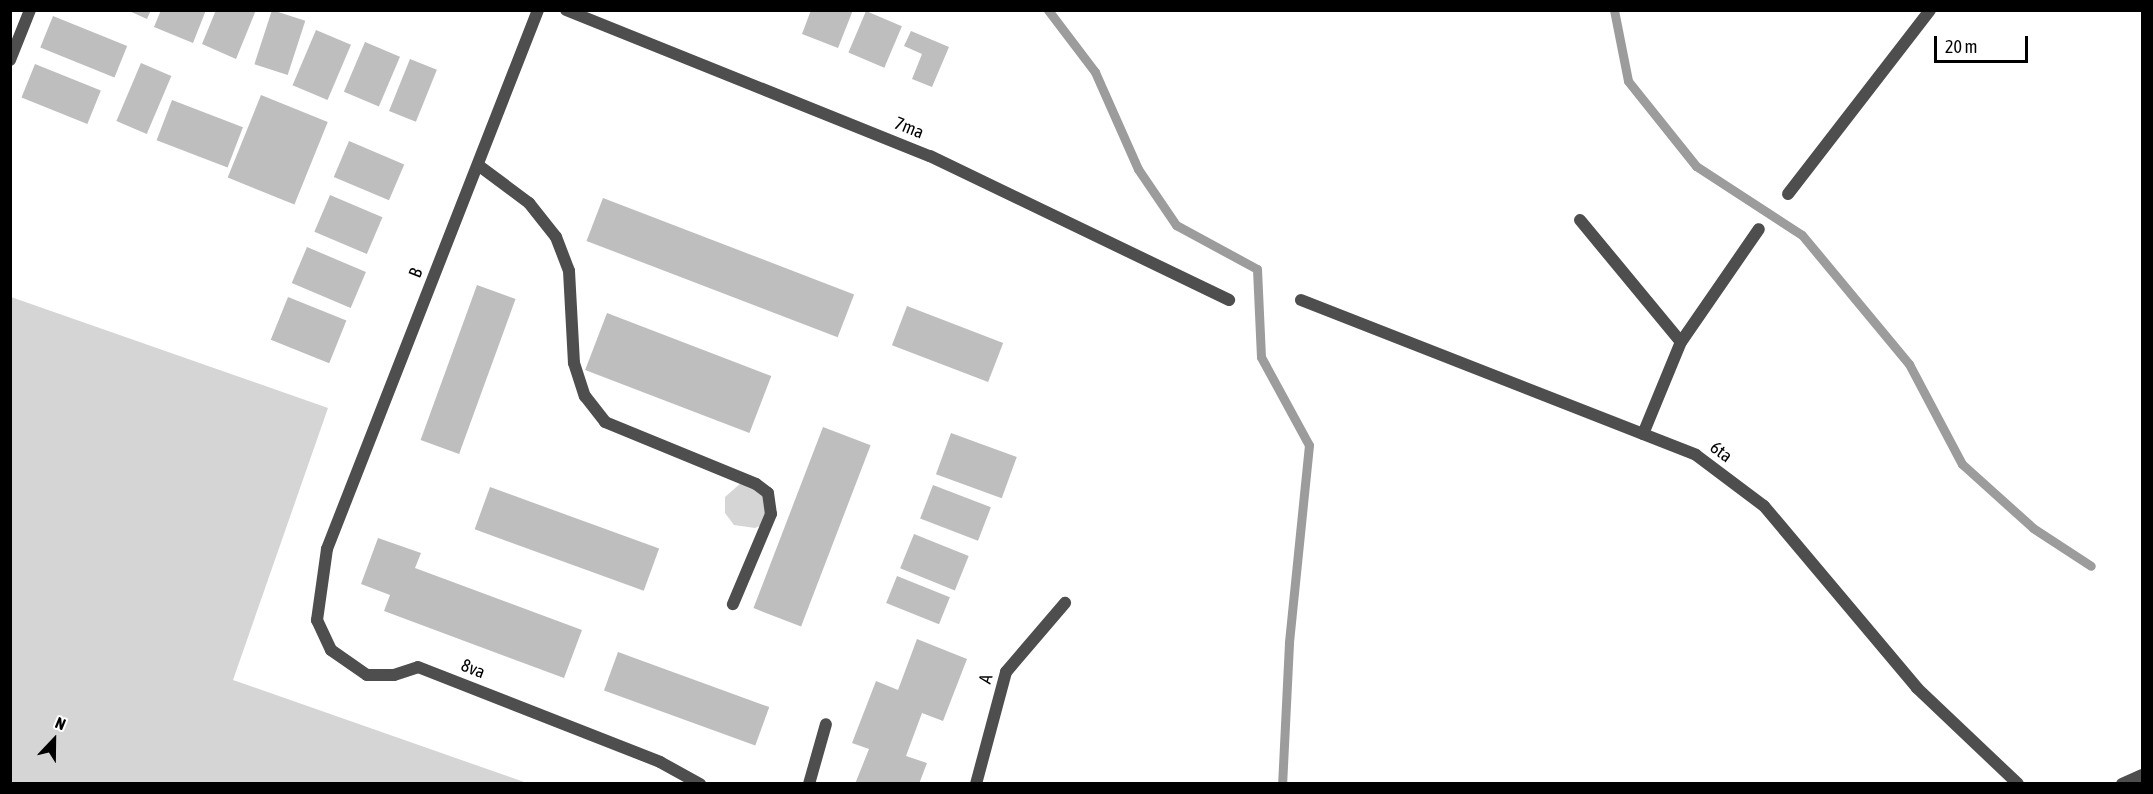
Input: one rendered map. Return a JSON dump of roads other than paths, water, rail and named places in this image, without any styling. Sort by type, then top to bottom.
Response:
[{"type":"street","points":[[10,60],[30,10]]},
{"type":"street","name":"B","points":[[327,549],[538,10]]},
{"type":"street","name":"7ma","points":[[566,10],[930,156],[1229,300]]},
{"type":"street","points":[[1788,194],[1930,10]]},
{"type":"street","points":[[478,165],[529,203],[556,237],[569,271],[574,363],[585,396],[605,422],[756,483],[768,493],[771,514],[733,604]]},
{"type":"street","points":[[1580,220],[1681,342]]},
{"type":"street","points":[[1643,434],[1681,342],[1759,229]]},
{"type":"street","name":"6ta","points":[[1301,300],[1696,455],[1764,506],[1917,688],[2018,783]]},
{"type":"street","name":"8va","points":[[327,549],[317,620],[331,650],[367,675],[394,675],[418,667],[660,762],[700,783]]},
{"type":"street","name":"A","points":[[976,783],[1006,672],[1065,603]]},
{"type":"street","points":[[808,783],[826,724]]},
{"type":"street","points":[[2122,783],[2142,775]]},
{"type":"waterway","points":[[1048,10],[1095,72],[1138,169],[1176,225],[1257,269],[1261,357],[1309,445],[1289,643],[1282,784]]},
{"type":"waterway","points":[[1614,10],[1628,81],[1696,166],[1802,235],[1909,364],[1962,464],[2033,528],[2091,566]]}]
